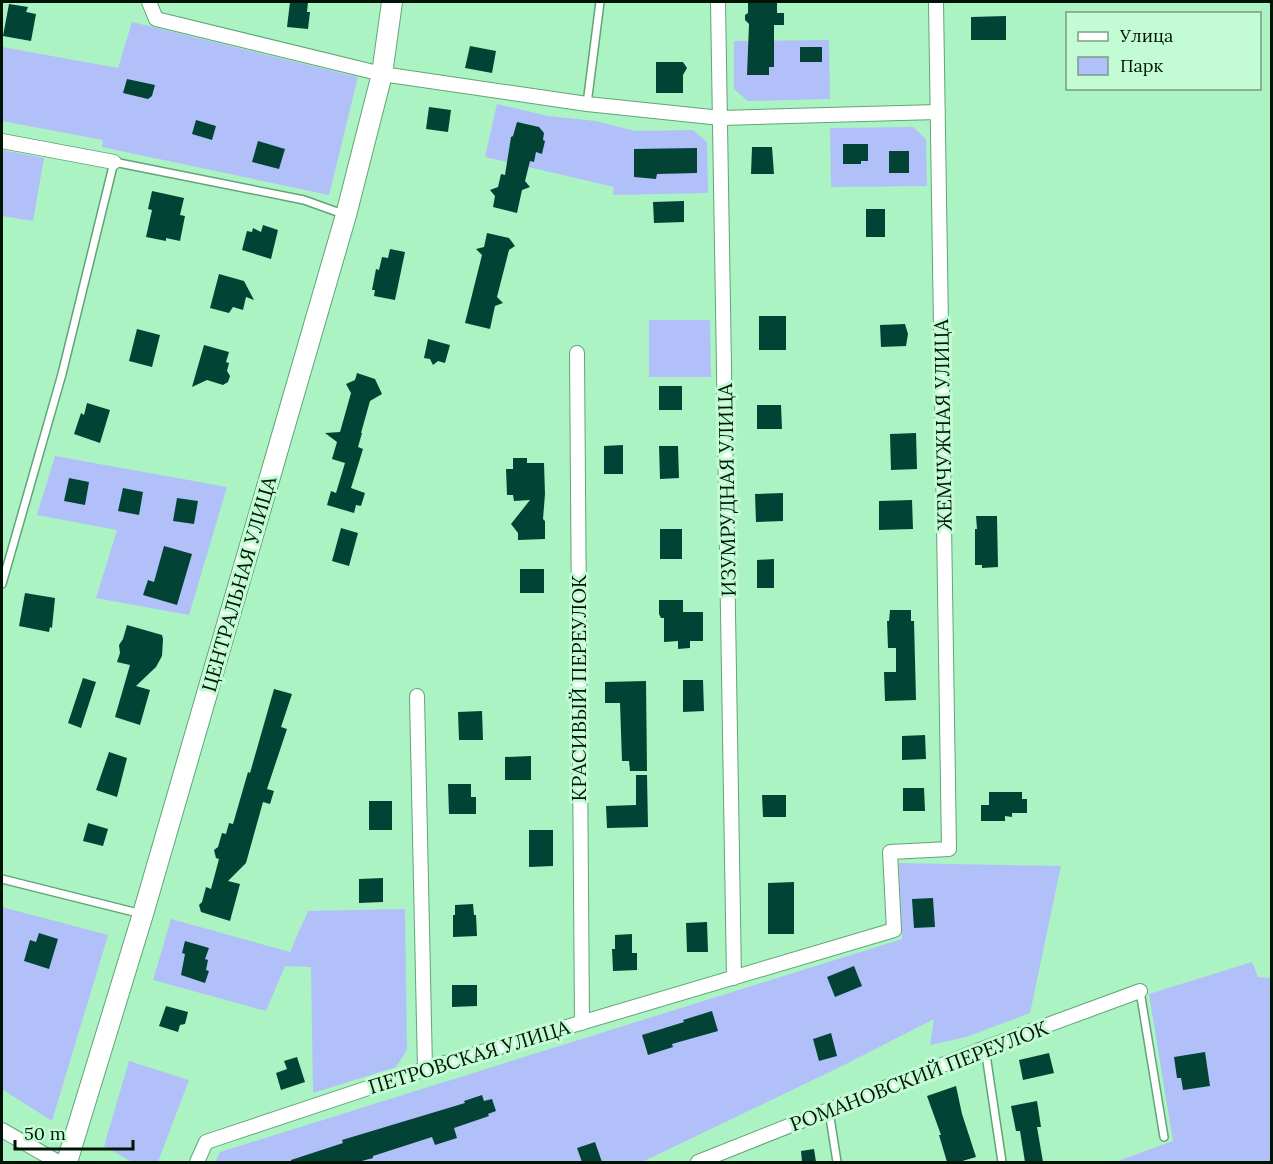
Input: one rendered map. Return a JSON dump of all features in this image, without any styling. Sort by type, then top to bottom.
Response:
[{"type":"main road","name":"ЦЕНТРАЛЬНАЯ УЛИЦА","points":[[67,1162],[143,914],[346,215],[382,74],[392,2]]},
{"type":"street","points":[[149,2],[156,19],[382,74],[587,104],[721,118],[938,112]]},
{"type":"street","name":"ИЗУМРУДНАЯ УЛИЦА","points":[[718,2],[734,978]]},
{"type":"street","name":"ЖЕМЧУЖНАЯ УЛИЦА","points":[[936,2],[949,849]]},
{"type":"street","points":[[2,141],[114,162]]},
{"type":"street","name":"КРАСИВЫЙ ПЕРЕУЛОК","points":[[577,353],[582,1023]]},
{"type":"street","points":[[417,696],[425,1069]]},
{"type":"street","name":"ПЕТРОВСКАЯ УЛИЦА","points":[[197,1162],[206,1142],[425,1069],[894,930],[890,852],[949,849]]},
{"type":"street","name":"РОМАНОВСКИЙ ПЕРЕУЛОК","points":[[698,1162],[719,1158],[985,1048],[1140,991]]},
{"type":"street","points":[[2,1130],[58,1162]]},
{"type":"lane","points":[[587,104],[600,2]]},
{"type":"lane","points":[[2,584],[62,374],[114,162],[304,200],[346,215]]},
{"type":"lane","points":[[2,879],[143,914]]},
{"type":"lane","points":[[1140,991],[1164,1137]]},
{"type":"lane","points":[[985,1048],[1002,1162]]},
{"type":"lane","points":[[828,1111],[837,1162]]},
{"type":"green space","points":[[132,22],[358,77],[329,195],[102,147],[103,140],[2,121],[2,47],[118,68]]},
{"type":"green space","points":[[829,40],[830,99],[748,101],[734,89],[734,41]]},
{"type":"green space","points":[[497,104],[548,116],[596,121],[635,131],[693,130],[707,142],[708,193],[613,195],[614,187],[485,157]]},
{"type":"green space","points":[[913,127],[926,139],[927,186],[831,187],[830,128]]},
{"type":"green space","points":[[2,150],[44,158],[33,221],[2,216]]},
{"type":"green space","points":[[649,320],[710,320],[711,377],[649,377]]},
{"type":"green space","points":[[55,456],[227,487],[189,615],[96,598],[117,530],[37,515]]},
{"type":"green space","points":[[899,863],[1061,866],[1030,1013],[966,1037],[930,1045],[934,1019],[642,1162],[215,1162],[220,1152],[902,939]]},
{"type":"green space","points":[[2,907],[108,935],[52,1121],[2,1089]]},
{"type":"green space","points":[[405,909],[407,1050],[396,1067],[313,1093],[311,967],[285,966],[266,1011],[153,980],[171,919],[290,952],[308,911]]},
{"type":"green space","points":[[1252,962],[1258,977],[1271,978],[1271,1162],[1115,1162],[1173,1141],[1149,994]]},
{"type":"green space","points":[[129,1061],[189,1080],[158,1162],[132,1162],[104,1146]]},
{"type":"building","points":[[290,2],[308,2],[307,12],[310,12],[308,29],[287,27]]},
{"type":"building","points":[[748,2],[777,2],[777,13],[784,13],[784,25],[774,25],[774,67],[769,67],[769,75],[747,75],[749,24],[745,20],[745,15],[748,13]]},
{"type":"building","points":[[9,4],[28,7],[26,12],[36,14],[31,41],[3,36]]},
{"type":"building","points":[[1006,16],[1006,40],[971,40],[971,17]]},
{"type":"building","points":[[470,46],[496,51],[492,73],[465,68]]},
{"type":"building","points":[[800,47],[822,47],[822,62],[800,62]]},
{"type":"building","points":[[656,62],[683,62],[687,68],[683,75],[683,93],[656,93]]},
{"type":"building","points":[[127,79],[155,85],[152,96],[148,99],[123,93]]},
{"type":"building","points":[[429,107],[451,110],[448,132],[426,129]]},
{"type":"building","points":[[196,120],[216,126],[212,140],[192,134]]},
{"type":"building","points":[[517,122],[539,127],[544,133],[543,140],[545,141],[542,154],[536,152],[534,162],[530,161],[525,181],[530,187],[522,190],[517,213],[493,207],[495,196],[490,190],[498,187],[501,174],[505,175],[511,137]]},
{"type":"building","points":[[258,141],[285,149],[279,169],[252,162]]},
{"type":"building","points":[[843,144],[868,144],[868,161],[861,161],[861,164],[843,164]]},
{"type":"building","points":[[752,147],[772,147],[774,174],[751,174]]},
{"type":"building","points":[[697,148],[697,173],[657,174],[656,179],[634,177],[634,149]]},
{"type":"building","points":[[889,151],[909,151],[909,173],[889,173]]},
{"type":"building","points":[[152,191],[184,198],[180,215],[185,216],[180,241],[146,237],[152,210],[148,209]]},
{"type":"building","points":[[684,201],[684,222],[654,223],[653,202]]},
{"type":"building","points":[[866,209],[885,209],[885,237],[866,237]]},
{"type":"building","points":[[263,225],[278,230],[271,259],[242,250],[247,231],[252,232],[253,228],[261,232]]},
{"type":"building","points":[[487,233],[509,238],[515,246],[509,250],[497,297],[503,303],[495,306],[490,329],[465,323],[482,255],[476,249],[484,247]]},
{"type":"building","points":[[390,249],[405,252],[395,300],[374,296],[375,290],[372,290],[376,269],[379,270],[382,257],[388,258]]},
{"type":"building","points":[[219,274],[244,281],[254,300],[246,297],[243,310],[233,307],[229,313],[210,308]]},
{"type":"building","points":[[759,316],[786,316],[786,350],[759,350]]},
{"type":"building","points":[[905,324],[908,334],[906,346],[881,347],[880,325]]},
{"type":"building","points":[[137,329],[160,335],[152,367],[129,361]]},
{"type":"building","points":[[428,339],[450,345],[445,363],[438,361],[433,365],[430,359],[424,358]]},
{"type":"building","points":[[204,345],[229,352],[226,362],[229,363],[227,371],[230,376],[228,382],[223,385],[207,380],[192,387]]},
{"type":"building","points":[[357,373],[375,379],[382,394],[370,401],[361,433],[358,447],[363,449],[351,488],[365,493],[361,506],[356,505],[354,513],[327,505],[331,491],[336,493],[345,463],[332,459],[337,442],[325,433],[340,432],[351,393],[346,384],[355,380]]},
{"type":"building","points":[[659,386],[682,386],[682,410],[659,410]]},
{"type":"building","points":[[87,403],[110,410],[100,443],[74,434],[81,413],[84,415]]},
{"type":"building","points":[[757,405],[781,405],[782,429],[757,429]]},
{"type":"building","points":[[916,433],[917,469],[891,470],[890,434]]},
{"type":"building","points":[[623,445],[623,474],[604,474],[604,446]]},
{"type":"building","points":[[659,446],[678,446],[679,478],[660,479]]},
{"type":"building","points":[[513,458],[527,458],[527,463],[544,463],[545,539],[518,540],[518,533],[511,524],[530,500],[514,501],[513,495],[507,495],[506,469],[513,469]]},
{"type":"building","points":[[69,478],[89,482],[85,505],[64,501]]},
{"type":"building","points":[[123,488],[143,492],[139,515],[118,511]]},
{"type":"building","points":[[783,493],[783,521],[756,522],[755,494]]},
{"type":"building","points":[[177,498],[198,501],[194,524],[173,521]]},
{"type":"building","points":[[912,500],[913,529],[879,530],[879,501]]},
{"type":"building","points":[[976,516],[997,516],[998,567],[982,568],[982,565],[975,565]]},
{"type":"building","points":[[341,528],[358,533],[349,566],[332,561]]},
{"type":"building","points":[[660,529],[682,529],[682,559],[660,559]]},
{"type":"building","points":[[164,546],[192,554],[177,605],[143,595],[148,580],[154,582]]},
{"type":"building","points":[[774,559],[774,588],[757,588],[757,560]]},
{"type":"building","points":[[520,569],[544,569],[544,593],[520,593]]},
{"type":"building","points":[[25,593],[55,598],[52,628],[50,627],[49,632],[19,626]]},
{"type":"building","points":[[659,600],[683,600],[683,612],[703,612],[703,641],[690,641],[690,648],[678,649],[678,641],[664,642],[664,618],[661,618],[659,614]]},
{"type":"building","points":[[890,610],[911,610],[911,621],[914,621],[916,700],[885,701],[884,672],[896,672],[896,648],[888,648],[887,621],[889,621]]},
{"type":"building","points":[[127,625],[162,635],[163,639],[162,656],[156,667],[136,686],[150,690],[140,725],[115,717],[130,665],[117,662],[120,653],[119,645]]},
{"type":"building","points":[[83,678],[96,682],[81,728],[68,723]]},
{"type":"building","points":[[683,680],[703,680],[704,711],[683,712]]},
{"type":"building","points":[[646,681],[647,771],[630,771],[629,761],[622,761],[620,703],[605,703],[605,682]]},
{"type":"building","points":[[274,689],[292,694],[281,727],[287,729],[267,789],[274,791],[270,804],[263,802],[246,863],[228,881],[240,884],[230,921],[201,912],[199,905],[206,887],[211,889],[219,859],[216,858],[214,850],[218,847],[222,833],[226,834],[229,823],[233,824]]},
{"type":"building","points":[[482,711],[483,740],[459,740],[458,712]]},
{"type":"building","points":[[925,735],[926,759],[902,760],[902,736]]},
{"type":"building","points":[[109,752],[127,758],[117,797],[96,790]]},
{"type":"building","points":[[531,756],[531,780],[505,780],[505,757]]},
{"type":"building","points":[[636,775],[647,775],[648,827],[607,828],[606,806],[636,805]]},
{"type":"building","points":[[448,784],[471,784],[471,797],[476,797],[476,814],[449,814]]},
{"type":"building","points":[[903,788],[924,788],[925,811],[903,811]]},
{"type":"building","points":[[989,792],[1022,792],[1022,799],[1027,799],[1027,813],[1012,813],[1012,817],[1005,816],[1005,821],[981,821],[981,805],[989,805]]},
{"type":"building","points":[[762,795],[786,795],[786,817],[763,817]]},
{"type":"building","points":[[369,801],[392,801],[392,830],[369,830]]},
{"type":"building","points":[[88,823],[108,829],[103,846],[83,841]]},
{"type":"building","points":[[529,830],[553,830],[553,866],[529,867]]},
{"type":"building","points":[[383,878],[383,902],[359,903],[359,879]]},
{"type":"building","points":[[794,882],[794,934],[768,934],[768,883]]},
{"type":"building","points":[[933,898],[935,927],[914,928],[912,899]]},
{"type":"building","points":[[473,904],[477,936],[453,937],[455,905]]},
{"type":"building","points":[[707,922],[708,952],[687,952],[686,923]]},
{"type":"building","points":[[39,933],[58,939],[49,969],[24,961],[30,940],[36,942]]},
{"type":"building","points":[[632,934],[632,953],[637,953],[637,970],[613,971],[612,949],[615,949],[615,935]]},
{"type":"building","points":[[185,941],[209,948],[205,959],[208,960],[206,970],[209,971],[205,983],[181,975]]},
{"type":"building","points":[[854,966],[862,986],[835,997],[827,977]]},
{"type":"building","points":[[452,985],[477,985],[477,1006],[452,1007]]},
{"type":"building","points":[[166,1006],[188,1012],[185,1024],[180,1025],[178,1032],[159,1026]]},
{"type":"building","points":[[712,1011],[718,1031],[672,1044],[673,1047],[648,1055],[642,1035]]},
{"type":"building","points":[[831,1033],[837,1056],[819,1061],[813,1039]]},
{"type":"building","points":[[1205,1052],[1210,1086],[1183,1090],[1181,1078],[1177,1078],[1174,1057]]},
{"type":"building","points":[[1049,1053],[1054,1073],[1023,1080],[1019,1060]]},
{"type":"building","points":[[297,1057],[305,1082],[281,1090],[276,1073],[287,1069],[284,1061]]},
{"type":"building","points":[[956,1086],[962,1114],[976,1157],[959,1162],[947,1162],[939,1135],[941,1135],[927,1096]]},
{"type":"building","points":[[482,1095],[484,1101],[492,1099],[496,1111],[488,1114],[489,1116],[454,1128],[457,1138],[435,1145],[432,1137],[358,1162],[291,1162],[291,1160],[343,1143],[342,1140],[465,1103],[464,1101]]},
{"type":"building","points":[[1037,1101],[1041,1127],[1037,1127],[1043,1162],[1025,1162],[1020,1131],[1016,1131],[1011,1106]]},
{"type":"building","points":[[595,1142],[602,1162],[582,1162],[577,1148]]},
{"type":"building","points":[[814,1149],[816,1162],[802,1162],[801,1151]]}]
